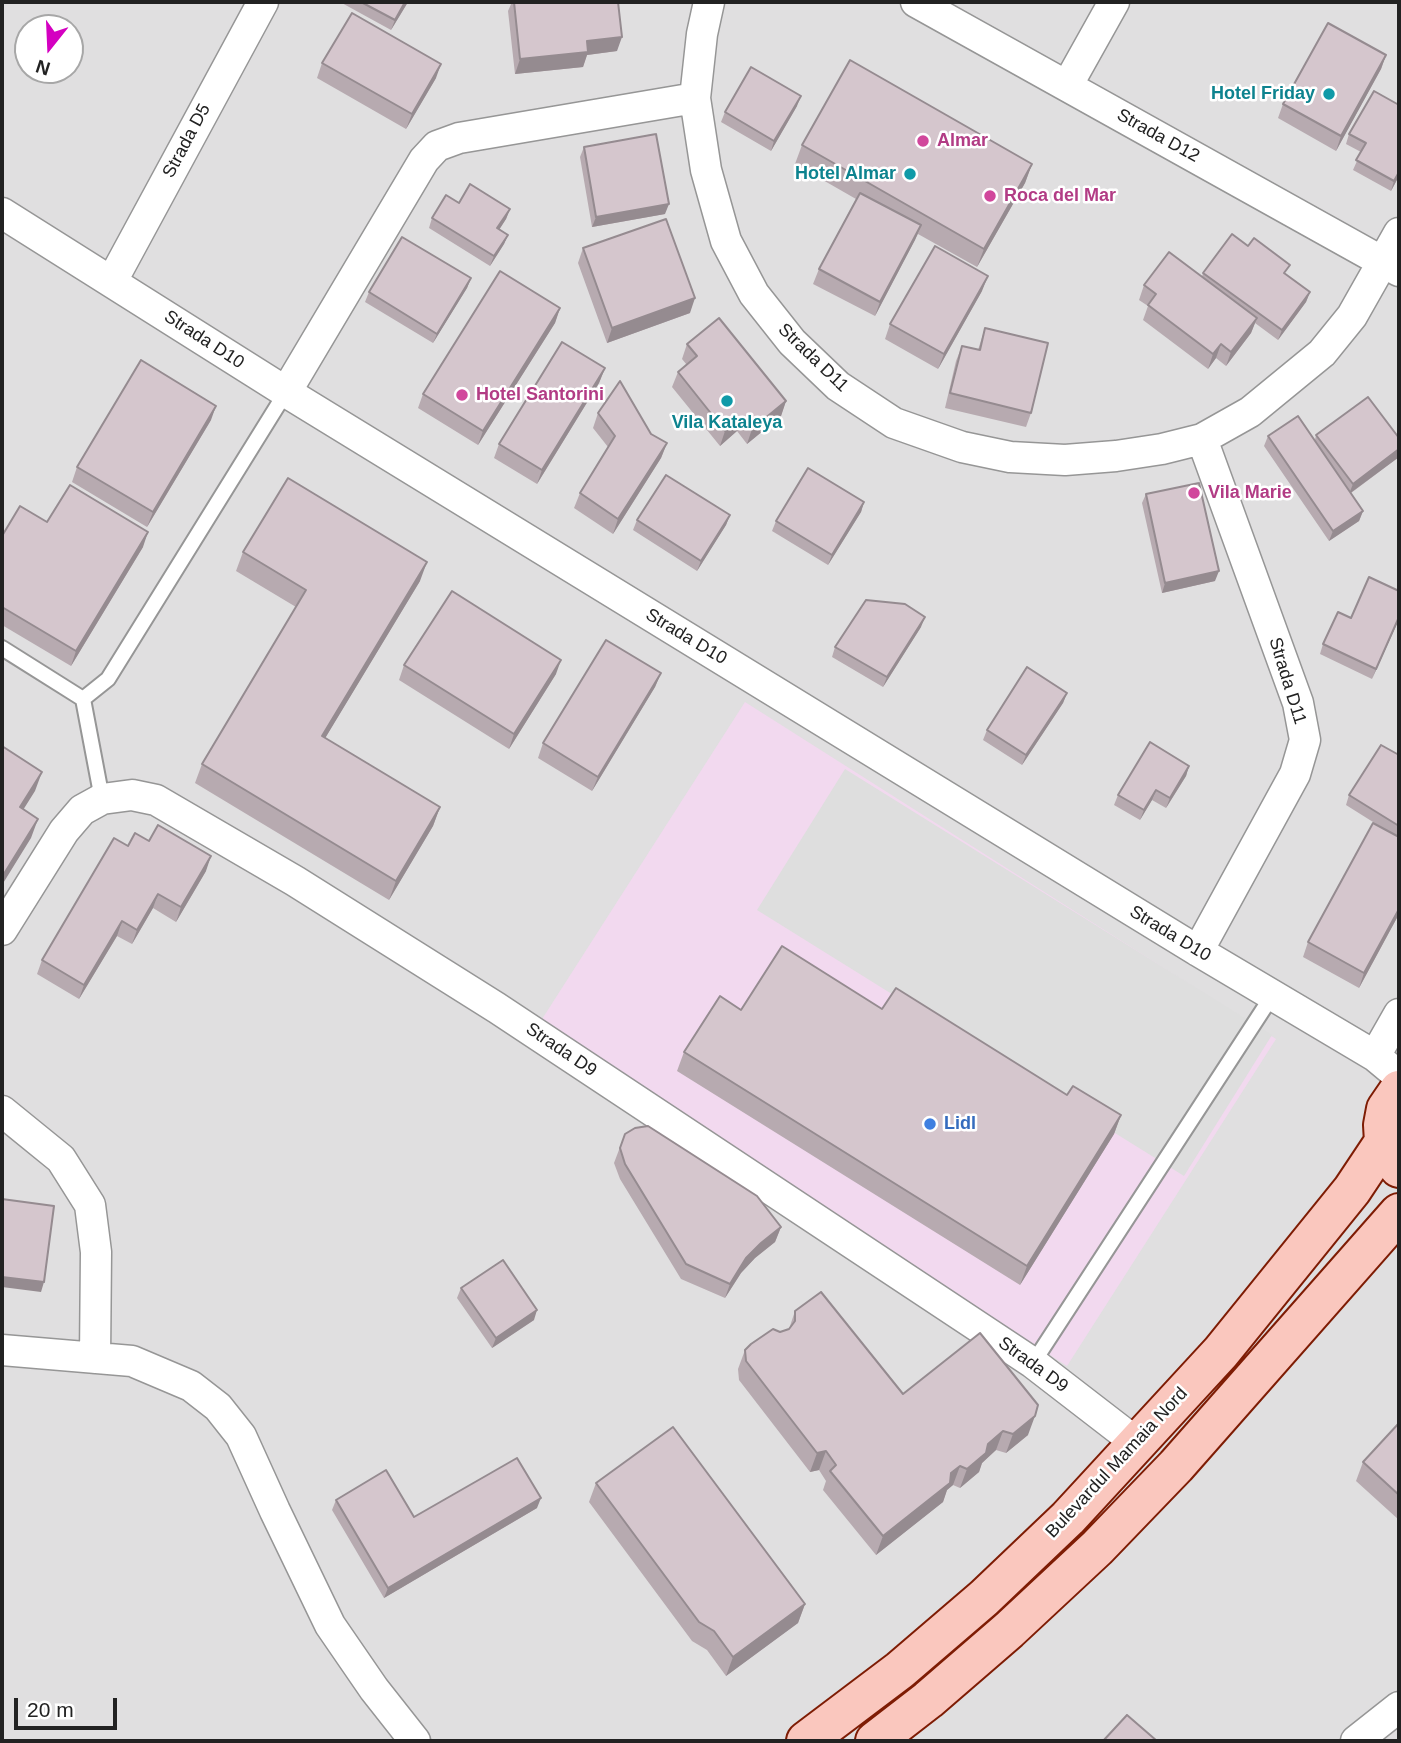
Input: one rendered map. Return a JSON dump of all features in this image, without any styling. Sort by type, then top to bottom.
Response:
[{"type":"main road","points":[[1392,1155],[1383,1125],[1387,1109],[1399,1090]]},
{"type":"main road","name":"Bulevardul Mamaia Nord","points":[[806,1741],[900,1670],[984,1598],[1068,1518],[1221,1352],[1352,1190],[1392,1155]]},
{"type":"main road","points":[[874,1741],[928,1700],[999,1639],[1097,1548],[1176,1466],[1399,1213]]},
{"type":"street","name":"Strada D5","points":[[112,281],[263,2]]},
{"type":"street","name":"Strada D11","points":[[709,2],[702,34],[695,98],[706,170],[726,241],[754,294],[792,342],[838,386],[894,423],[962,447],[1010,457],[1065,460],[1163,449],[1202,439],[1250,412],[1322,353],[1391,266],[1399,233]]},
{"type":"street","name":"Strada D12","points":[[916,2],[1391,266]]},
{"type":"street","points":[[1067,86],[1114,2]]},
{"type":"street","points":[[286,393],[424,160],[437,146],[459,138],[695,98]]},
{"type":"street","name":"Strada D10","points":[[2,213],[286,393],[1198,951],[1375,1056],[1399,1076]]},
{"type":"street","name":"Strada D11","points":[[1198,951],[1295,774],[1305,740],[1298,703],[1202,439]]},
{"type":"street","name":"Strada D9","points":[[102,799],[132,795],[156,800],[295,881],[497,1008],[1033,1363],[1138,1444]]},
{"type":"street","points":[[2,930],[64,831],[82,810],[102,799]]},
{"type":"street","points":[[1375,1056],[1399,1014]]},
{"type":"street","points":[[2,1111],[61,1159],[90,1205],[96,1252],[95,1358]]},
{"type":"street","points":[[2,1350],[132,1361],[191,1386],[218,1407],[241,1436],[330,1625],[374,1689],[415,1741]]},
{"type":"street","points":[[1356,1741],[1399,1707]]},
{"type":"lane","points":[[83,699],[108,679],[286,393]]},
{"type":"lane","points":[[2,648],[83,699],[102,799]]},
{"type":"lane","points":[[1033,1363],[1272,996]]},
{"type":"shaded area","points":[[2,2],[1399,2],[1399,1741],[2,1741]]},
{"type":"shaded area","points":[[745,702],[1276,1039],[1067,1366],[537,1027]]},
{"type":"shaded area","points":[[845,769],[1272,1035],[1184,1176],[757,910]]},
{"type":"building","points":[[361,2],[405,2],[395,20]]},
{"type":"building","points":[[514,2],[618,2],[622,37],[587,41],[588,52],[520,59]]},
{"type":"building","points":[[352,13],[441,64],[412,114],[322,63]]},
{"type":"building","name":"Hotel Friday","points":[[1328,23],[1386,55],[1341,136],[1283,104]]},
{"type":"building","name":"Hotel Almar","points":[[850,60],[1032,164],[984,249],[802,145]]},
{"type":"building","points":[[751,67],[801,96],[774,141],[725,112]]},
{"type":"building","points":[[1374,91],[1399,105],[1399,172],[1394,181],[1356,160],[1366,143],[1349,134]]},
{"type":"building","points":[[656,134],[669,204],[596,217],[584,147]]},
{"type":"building","points":[[470,184],[510,209],[497,228],[508,235],[494,256],[432,218],[446,195],[459,203]]},
{"type":"building","points":[[860,193],[921,225],[880,302],[819,269]]},
{"type":"building","points":[[666,219],[695,298],[612,328],[583,248]]},
{"type":"building","points":[[1232,234],[1248,246],[1254,238],[1290,265],[1284,273],[1310,292],[1282,330],[1203,273]]},
{"type":"building","points":[[402,237],[471,278],[437,334],[369,292]]},
{"type":"building","points":[[935,246],[988,276],[944,354],[890,324]]},
{"type":"building","points":[[1169,252],[1257,318],[1231,352],[1221,344],[1213,354],[1148,305],[1156,294],[1144,285]]},
{"type":"building","points":[[500,271],[560,308],[483,431],[423,394]]},
{"type":"building","name":"Vila Kataleya","points":[[719,318],[786,401],[752,429],[743,417],[725,431],[678,372],[697,356],[687,344]]},
{"type":"building","points":[[985,328],[1048,343],[1031,413],[950,393],[962,346],[980,350]]},
{"type":"building","points":[[562,342],[605,368],[542,470],[499,444]]},
{"type":"building","points":[[141,360],[216,406],[153,512],[77,467]]},
{"type":"building","points":[[620,381],[651,434],[667,443],[618,519],[580,493],[615,436],[598,413]]},
{"type":"building","points":[[1368,397],[1399,438],[1399,449],[1353,484],[1316,435]]},
{"type":"building","points":[[1298,416],[1363,511],[1333,531],[1268,436]]},
{"type":"building","points":[[808,468],[864,502],[832,555],[776,521]]},
{"type":"building","points":[[666,475],[730,515],[701,561],[637,520]]},
{"type":"building","points":[[288,478],[427,562],[322,736],[440,807],[396,881],[202,764],[306,590],[243,552]]},
{"type":"building","points":[[1199,483],[1219,571],[1165,583],[1146,494]]},
{"type":"building","points":[[70,485],[148,532],[76,651],[2,607],[2,536],[20,506],[47,522]]},
{"type":"building","points":[[1369,577],[1399,591],[1399,617],[1376,669],[1323,644],[1338,612],[1351,618]]},
{"type":"building","points":[[452,591],[561,660],[514,734],[404,665]]},
{"type":"building","points":[[866,600],[905,604],[925,617],[887,677],[835,647]]},
{"type":"building","points":[[606,640],[661,673],[598,777],[543,743]]},
{"type":"building","points":[[1027,667],[1067,693],[1026,755],[987,730]]},
{"type":"building","points":[[1150,742],[1189,766],[1170,798],[1156,790],[1144,810],[1118,795]]},
{"type":"building","points":[[1381,745],[1399,755],[1399,826],[1349,795]]},
{"type":"building","points":[[2,746],[42,772],[20,807],[38,819],[2,877]]},
{"type":"building","points":[[1373,823],[1399,837],[1399,909],[1364,973],[1308,942]]},
{"type":"building","points":[[158,825],[211,856],[181,907],[158,894],[137,930],[122,921],[84,985],[42,960],[114,838],[128,846],[135,833],[149,841]]},
{"type":"building","name":"Lidl","points":[[782,946],[882,1009],[896,988],[1067,1095],[1073,1086],[1121,1115],[1027,1266],[684,1052],[720,996],[741,1010]]},
{"type":"building","points":[[648,1126],[757,1196],[781,1227],[746,1258],[730,1284],[686,1264],[625,1164],[620,1148],[625,1134],[635,1128]]},
{"type":"building","points":[[2,1199],[54,1206],[44,1282],[2,1277]]},
{"type":"building","points":[[503,1260],[537,1310],[496,1338],[461,1288]]},
{"type":"building","points":[[821,1292],[903,1394],[980,1333],[1038,1405],[1035,1416],[1013,1434],[1003,1431],[988,1444],[986,1453],[967,1469],[960,1466],[951,1473],[950,1483],[883,1536],[830,1471],[836,1465],[826,1451],[817,1453],[746,1361],[745,1350],[751,1344],[773,1329],[780,1332],[789,1329],[795,1321],[795,1311]]},
{"type":"building","points":[[1399,1423],[1399,1495],[1363,1462]]},
{"type":"building","points":[[673,1427],[805,1604],[733,1657],[714,1631],[699,1622],[596,1483]]},
{"type":"building","points":[[517,1458],[541,1498],[388,1588],[336,1500],[386,1470],[414,1517]]},
{"type":"building","points":[[1127,1715],[1157,1741],[1103,1741]]},
{"type":"place","name":"Hotel Friday","points":[[1329,94]]},
{"type":"place","name":"Almar","points":[[923,141]]},
{"type":"place","name":"Hotel Almar","points":[[910,174]]},
{"type":"place","name":"Roca del Mar","points":[[990,196]]},
{"type":"place","name":"Hotel Santorini","points":[[462,395]]},
{"type":"place","name":"Vila Kataleya","points":[[727,401]]},
{"type":"place","name":"Vila Marie","points":[[1194,493]]},
{"type":"place","name":"Lidl","points":[[930,1124]]}]
